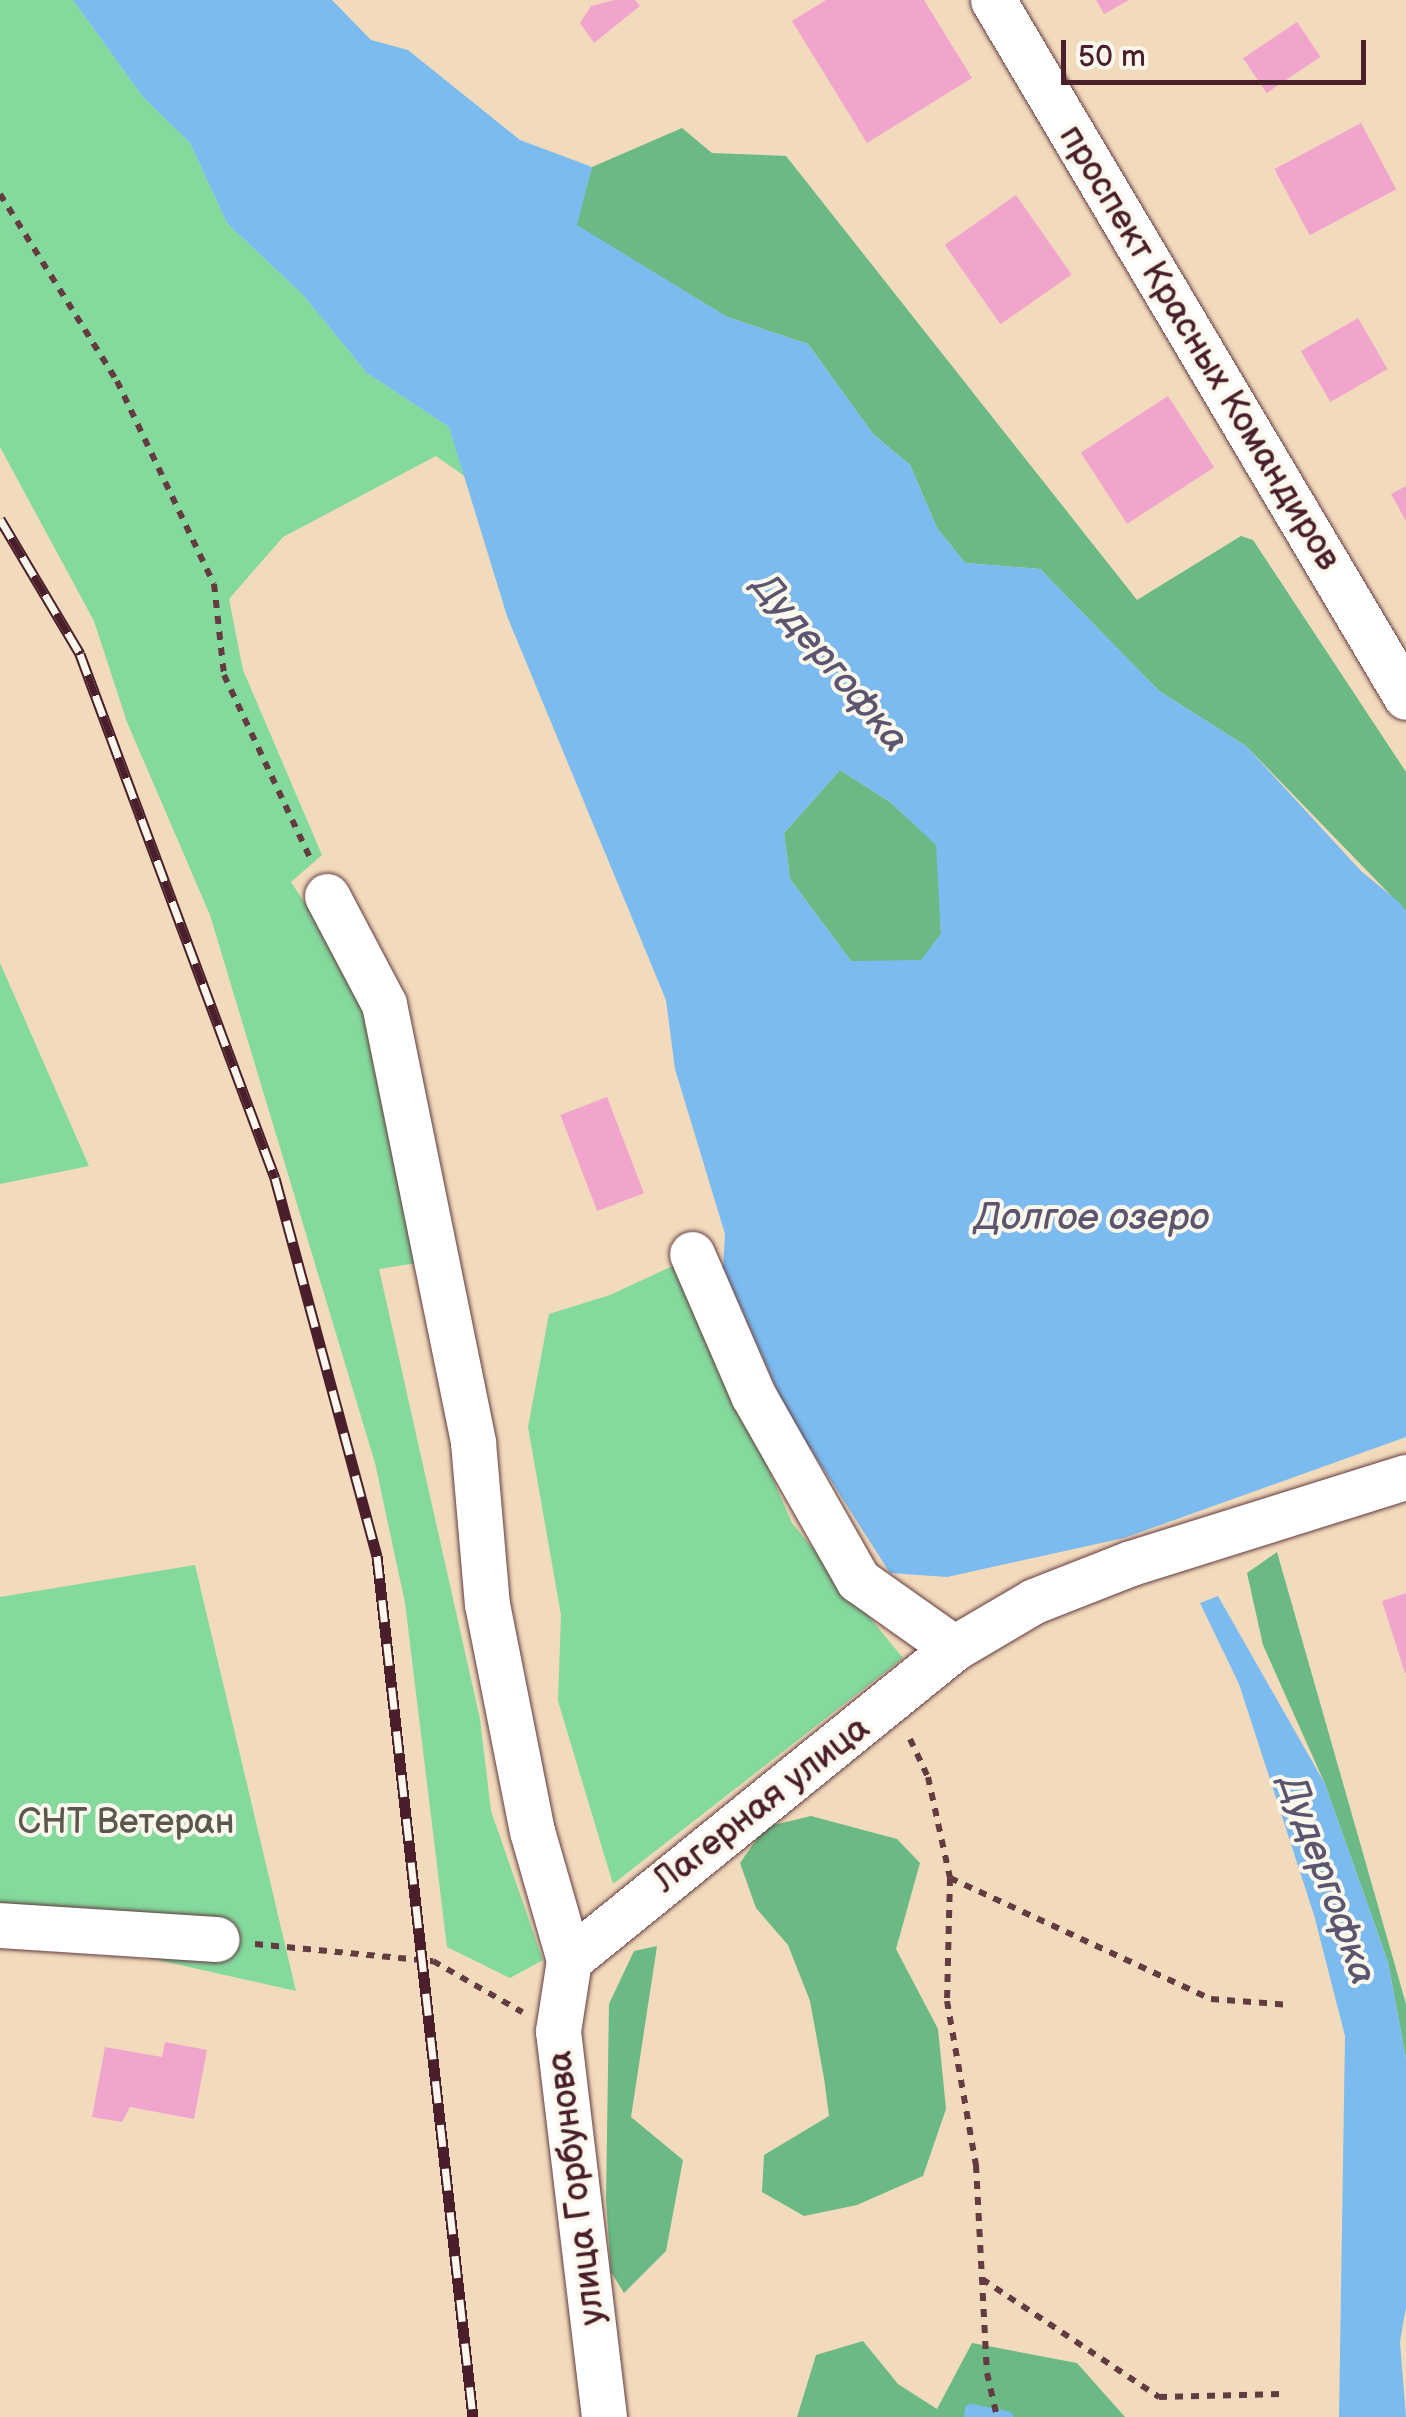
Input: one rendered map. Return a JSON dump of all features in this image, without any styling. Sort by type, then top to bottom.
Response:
[{"type":"street","name":"проспект Красных Командиров","points":[[993,0],[1406,697]]},
{"type":"street","points":[[328,896],[384,1004],[473,1442],[495,1642],[532,1831],[569,1960]]},
{"type":"street","points":[[692,1254],[754,1395],[858,1580],[954,1648]]},
{"type":"street","name":"Лагерная улица","points":[[569,1960],[954,1648],[1034,1601],[1131,1563],[1406,1477]]},
{"type":"street","points":[[0,1926],[217,1939]]},
{"type":"street","name":"улица Горбунова","points":[[569,1960],[558,2031],[604,2417]]},
{"type":"path","points":[[0,194],[116,381],[214,584],[224,674],[328,896]]},
{"type":"path","points":[[892,1702],[928,1777],[950,1878],[948,2001],[976,2165],[981,2279],[997,2416]]},
{"type":"path","points":[[950,1878],[1211,1999],[1290,2004]]},
{"type":"path","points":[[217,1939],[434,1960],[558,2031]]},
{"type":"path","points":[[981,2279],[1160,2397],[1281,2394]]},
{"type":"green space","points":[[0,0],[73,0],[143,97],[190,143],[227,223],[303,295],[367,373],[449,427],[470,480],[436,456],[283,537],[229,599],[243,670],[322,855],[291,882],[372,1005],[423,1262],[379,1269],[480,1719],[491,1811],[543,1960],[510,1978],[447,1947],[405,1603],[375,1463],[210,915],[127,722],[94,621],[0,447]]},
{"type":"green space","points":[[682,128],[712,153],[786,156],[1137,600],[1241,536],[1253,540],[1406,772],[1406,911],[1246,746],[1159,691],[1040,569],[965,563],[937,528],[910,465],[873,434],[808,344],[727,317],[576,225],[592,167]]},
{"type":"green space","points":[[840,770],[890,802],[937,845],[941,934],[921,961],[851,961],[790,879],[784,833]]},
{"type":"green space","points":[[0,963],[89,1166],[0,1184]]},
{"type":"green space","points":[[679,1263],[792,1523],[903,1658],[613,1884],[558,1701],[561,1615],[528,1427],[549,1314],[610,1295]]},
{"type":"green space","points":[[1277,1552],[1406,2004],[1406,2059],[1388,1962],[1325,1784],[1263,1645],[1247,1573]]},
{"type":"green space","name":"СНТ Ветеран","points":[[195,1565],[296,1991],[122,1952],[0,1942],[0,1597]]},
{"type":"green space","points":[[811,1816],[897,1839],[920,1863],[896,1949],[938,2029],[946,2109],[923,2176],[857,2205],[804,2216],[762,2192],[764,2155],[829,2116],[824,2078],[810,2001],[788,1945],[756,1908],[740,1863],[765,1827]]},
{"type":"green space","points":[[657,1946],[631,2117],[683,2160],[666,2251],[624,2293],[611,2272],[606,2200],[609,2004],[634,1951]]},
{"type":"green space","points":[[863,2341],[898,2384],[937,2409],[972,2343],[1077,2363],[1125,2417],[797,2417],[816,2355]]},
{"type":"water","name":"Долгое озеро","points":[[73,0],[332,0],[371,40],[408,50],[520,140],[592,167],[577,225],[727,317],[808,344],[873,434],[910,465],[937,528],[965,563],[1040,569],[1159,691],[1246,746],[1361,871],[1400,903],[1406,911],[1406,1437],[1124,1538],[947,1577],[890,1573],[787,1412],[723,1267],[725,1234],[675,1069],[666,1000],[507,616],[449,427],[367,373],[303,295],[227,223],[190,143],[143,97]],"holes":[[[840,770],[890,802],[936,845],[941,934],[921,960],[851,961],[790,879],[784,833]]]},
{"type":"water","name":"Дудергофка","points":[[1218,1596],[1325,1784],[1388,1962],[1406,2059],[1406,2307],[1400,2342],[1406,2417],[1339,2417],[1345,2036],[1314,1915],[1239,1684],[1200,1603]]},
{"type":"building","points":[[635,0],[640,6],[594,43],[580,23],[591,6]]},
{"type":"building","points":[[826,0],[924,0],[972,78],[867,143],[792,21]]},
{"type":"building","points":[[1096,0],[1129,0],[1104,14]]},
{"type":"building","points":[[1297,22],[1320,57],[1267,93],[1243,58]]},
{"type":"building","points":[[1361,123],[1396,189],[1310,235],[1274,169]]},
{"type":"building","points":[[1016,195],[1072,274],[1000,324],[945,245]]},
{"type":"building","points":[[1358,318],[1388,369],[1330,402],[1301,351]]},
{"type":"building","points":[[1168,396],[1214,467],[1127,524],[1081,453]]},
{"type":"building","points":[[1406,486],[1406,521],[1391,494]]},
{"type":"building","points":[[607,1097],[644,1193],[597,1211],[560,1115]]},
{"type":"building","points":[[1406,1593],[1406,1673],[1405,1673],[1382,1601]]},
{"type":"building","points":[[165,2042],[207,2050],[194,2119],[130,2107],[122,2122],[92,2117],[105,2047],[162,2057]]},
{"type":"waterway","points":[[970,2417],[971,2410],[1007,2417]]},
{"type":"railway","points":[[0,519],[80,654],[275,1178],[377,1556],[473,2417]]}]
